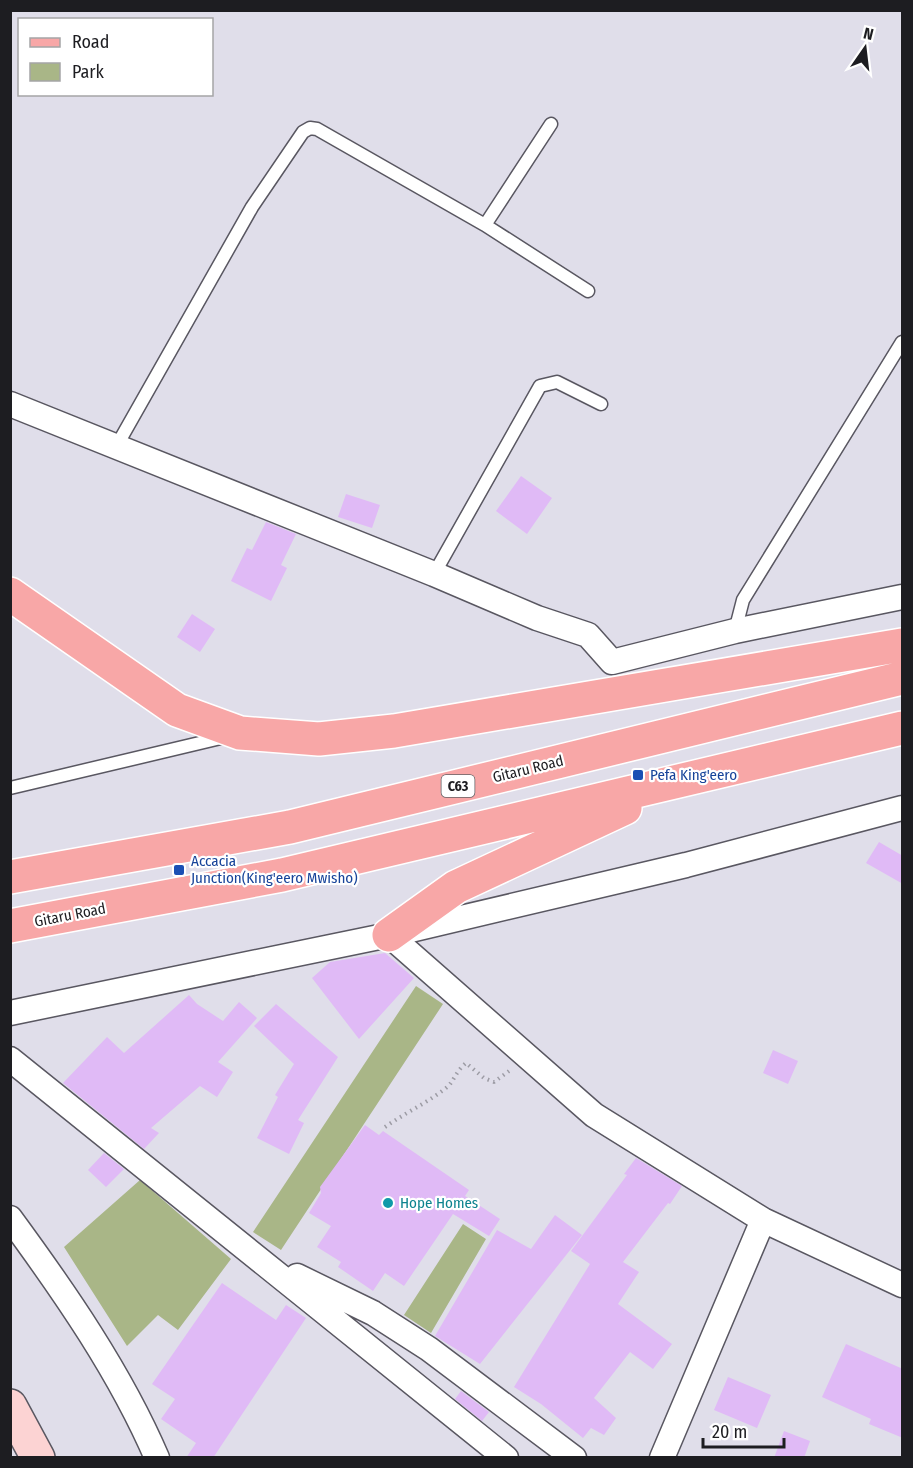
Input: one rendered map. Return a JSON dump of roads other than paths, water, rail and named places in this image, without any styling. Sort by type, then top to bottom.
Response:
[{"type":"main road","points":[[10,594],[177,710],[240,734],[319,739],[394,731],[903,645]]},
{"type":"main road","name":"Gitaru Road","points":[[10,877],[290,827],[903,678]]},
{"type":"main road","name":"Gitaru Road","points":[[10,926],[282,875],[903,728]]},
{"type":"main road","points":[[389,935],[456,886],[690,779]]},
{"type":"main road","points":[[10,1406],[38,1458]]},
{"type":"street","points":[[10,404],[434,574],[537,618],[588,635],[612,662],[735,631],[903,597]]},
{"type":"street","points":[[10,1013],[389,935],[686,865],[903,808]]},
{"type":"street","points":[[389,935],[594,1115],[763,1220],[903,1285]]},
{"type":"street","points":[[10,1059],[506,1458]]},
{"type":"street","points":[[10,1218],[66,1294],[144,1428],[157,1458]]},
{"type":"street","points":[[662,1458],[763,1220]]},
{"type":"street","points":[[257,1256],[374,1313],[429,1349],[574,1458]]},
{"type":"lane","points":[[485,225],[551,124]]},
{"type":"lane","points":[[116,447],[252,207],[303,132],[310,128],[317,129],[485,225],[588,291]]},
{"type":"lane","points":[[735,631],[743,600],[903,342]]},
{"type":"lane","points":[[434,574],[540,386],[557,382],[601,404]]},
{"type":"lane","points":[[10,788],[240,734]]},
{"type":"place","name":"Pefa King'eero","points":[[638,775]]},
{"type":"place","name":"Accacia Junction(King'eero Mwisho)","points":[[179,870]]},
{"type":"place","name":"Hope Homes","points":[[388,1203]]}]
